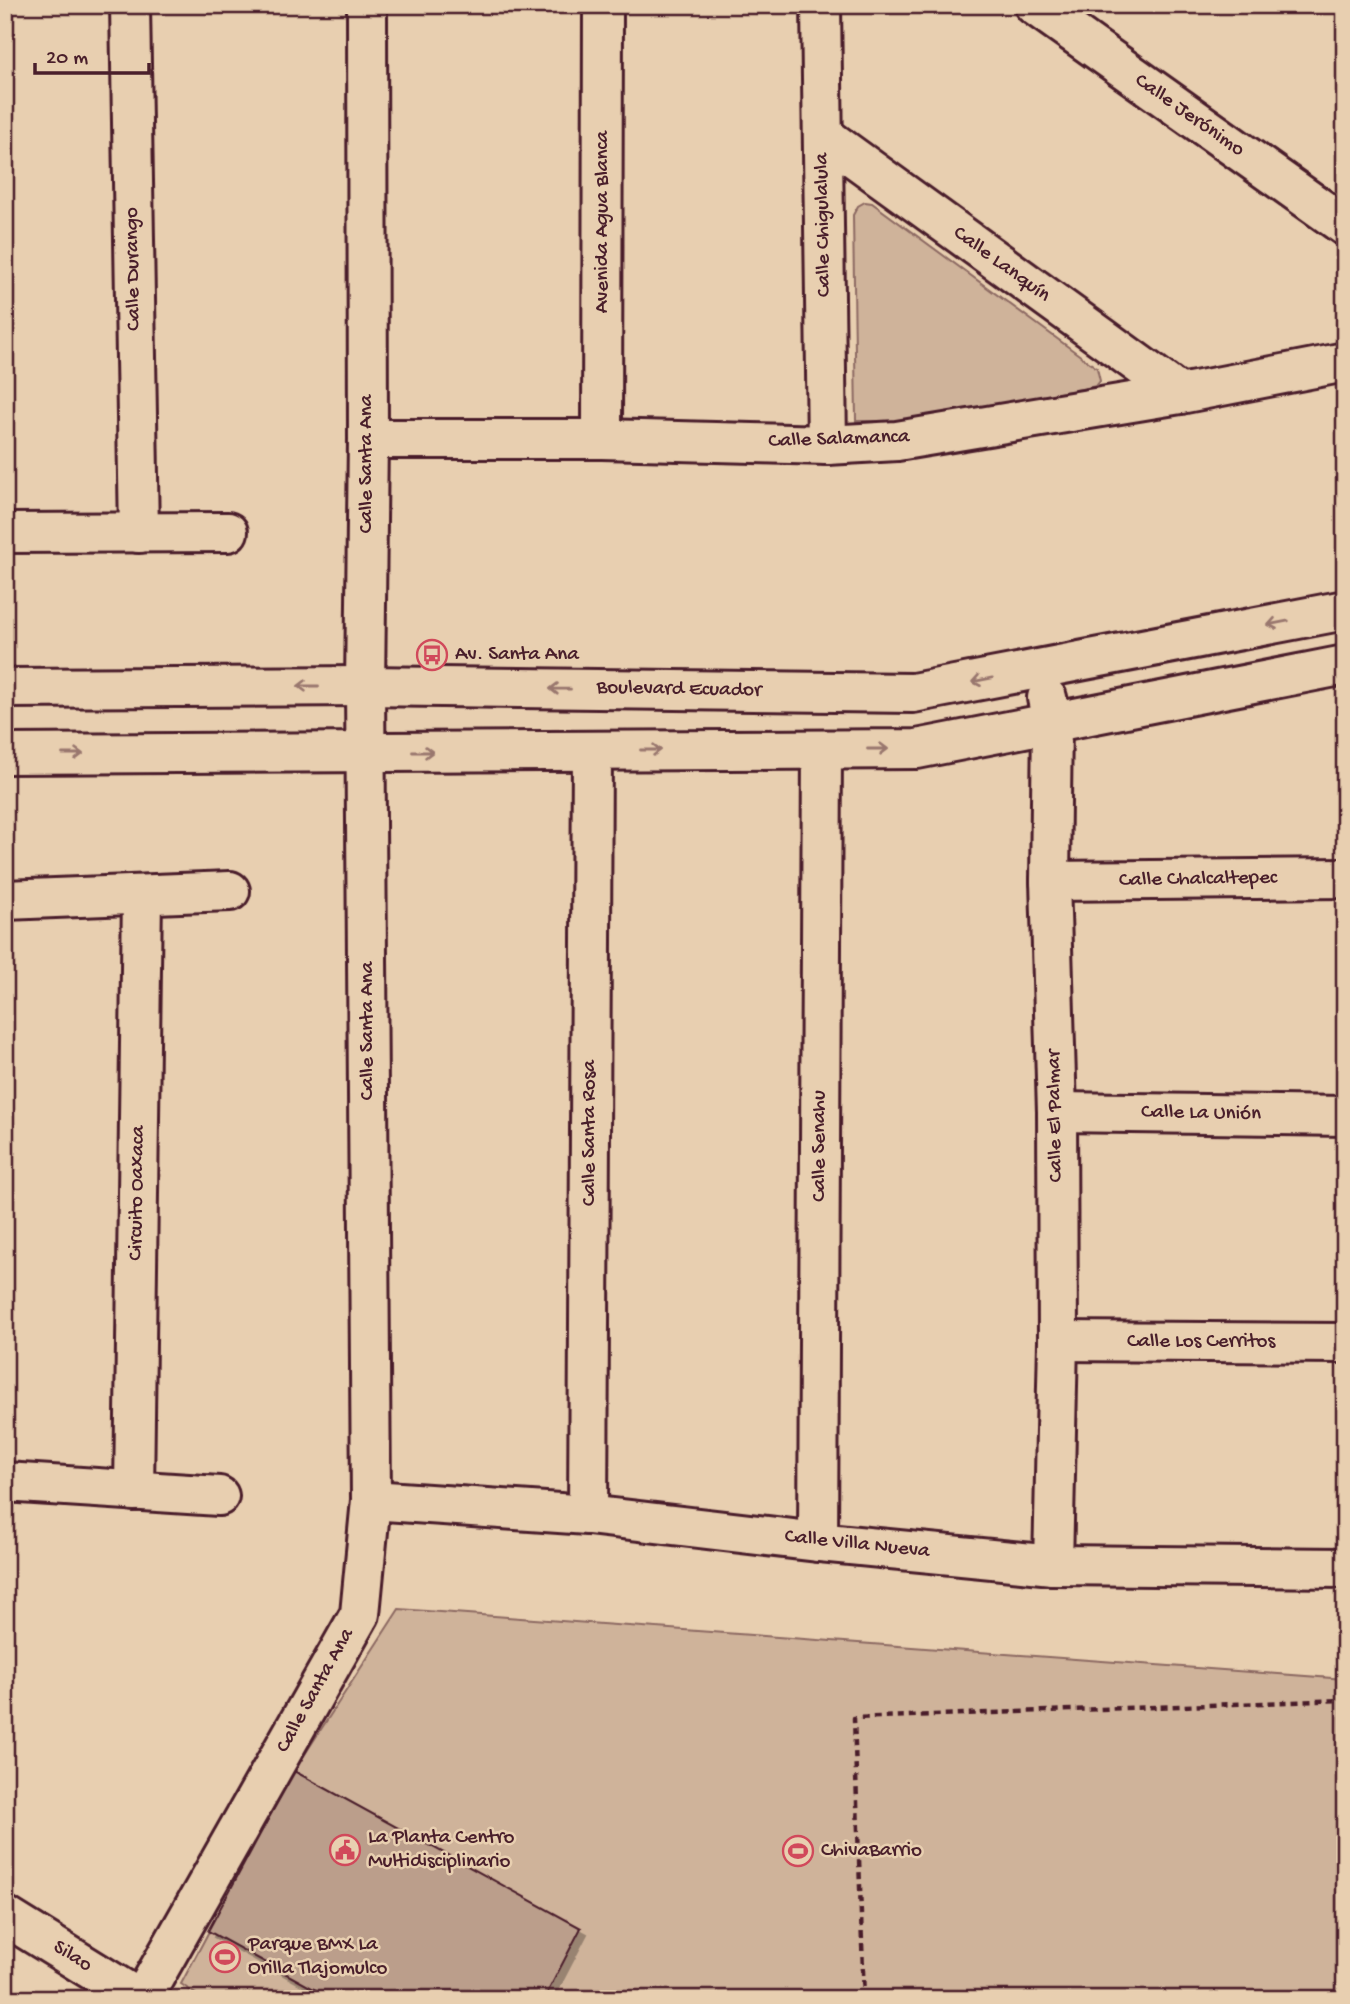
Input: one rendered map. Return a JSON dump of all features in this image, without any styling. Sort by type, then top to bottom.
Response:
[{"type":"street","name":"Calle Durango","points":[[130,5],[139,533]]},
{"type":"street","name":"Calle Santa Ana","points":[[140,1999],[360,1614],[371,1500],[365,686],[368,439],[367,5]]},
{"type":"street","name":"Avenida Agua Blanca","points":[[602,439],[603,5]]},
{"type":"street","name":"Calle Chigulalula","points":[[821,5],[827,444]]},
{"type":"street","name":"Calle Jerónimo","points":[[1034,5],[1345,226]]},
{"type":"street","name":"Calle Lanquín","points":[[823,135],[1180,394]]},
{"type":"street","name":"Calle Salamanca","points":[[368,439],[602,439],[827,444],[897,442],[1180,394],[1345,362]]},
{"type":"street","points":[[5,533],[228,532]]},
{"type":"street","name":"Boulevard Ecuador","points":[[5,688],[365,686],[913,693],[1345,610]]},
{"type":"street","points":[[5,754],[917,749],[1345,666]]},
{"type":"street","name":"Calle El Palmar","points":[[1040,669],[1052,722],[1051,881],[1057,1112],[1058,1341],[1053,1565]]},
{"type":"street","name":"Calle Senahu","points":[[818,1542],[822,750]]},
{"type":"street","name":"Calle Santa Rosa","points":[[588,1515],[592,751]]},
{"type":"street","name":"Calle Chalcaltepec","points":[[1051,881],[1345,878]]},
{"type":"street","points":[[5,900],[230,891]]},
{"type":"street","name":"Circuito Oaxaca","points":[[134,1491],[142,895]]},
{"type":"street","name":"Calle La Unión","points":[[1057,1112],[1345,1116]]},
{"type":"street","name":"Calle Los Cerritos","points":[[1058,1341],[1345,1343]]},
{"type":"street","points":[[5,1482],[219,1496]]},
{"type":"street","name":"Calle Villa Nueva","points":[[371,1500],[588,1515],[818,1542],[1053,1565],[1345,1568]]},
{"type":"street","name":"Silao","points":[[5,1916],[140,1999]]},
{"type":"path","points":[[864,1999],[854,1718],[1345,1700]]},
{"type":"shaded area","points":[[865,202],[872,203],[1097,368],[1100,381],[1096,386],[1087,388],[905,421],[856,421],[853,215],[858,206]]},
{"type":"shaded area","name":"ChivaBarrio","points":[[399,1609],[1345,1679],[1345,1999],[203,1999],[181,1984],[294,1771]]},
{"type":"building","name":"La Planta Centro Multidisciplinario","points":[[294,1771],[581,1928],[544,1999],[332,1999],[208,1931]]},
{"type":"place","name":"Av. Santa Ana","points":[[432,655]]},
{"type":"place","name":"La Planta Centro Multidisciplinario","points":[[345,1850]]},
{"type":"place","name":"ChivaBarrio","points":[[798,1851]]},
{"type":"place","name":"Parque BMX La Orilla Tlajomulco","points":[[225,1957]]}]
